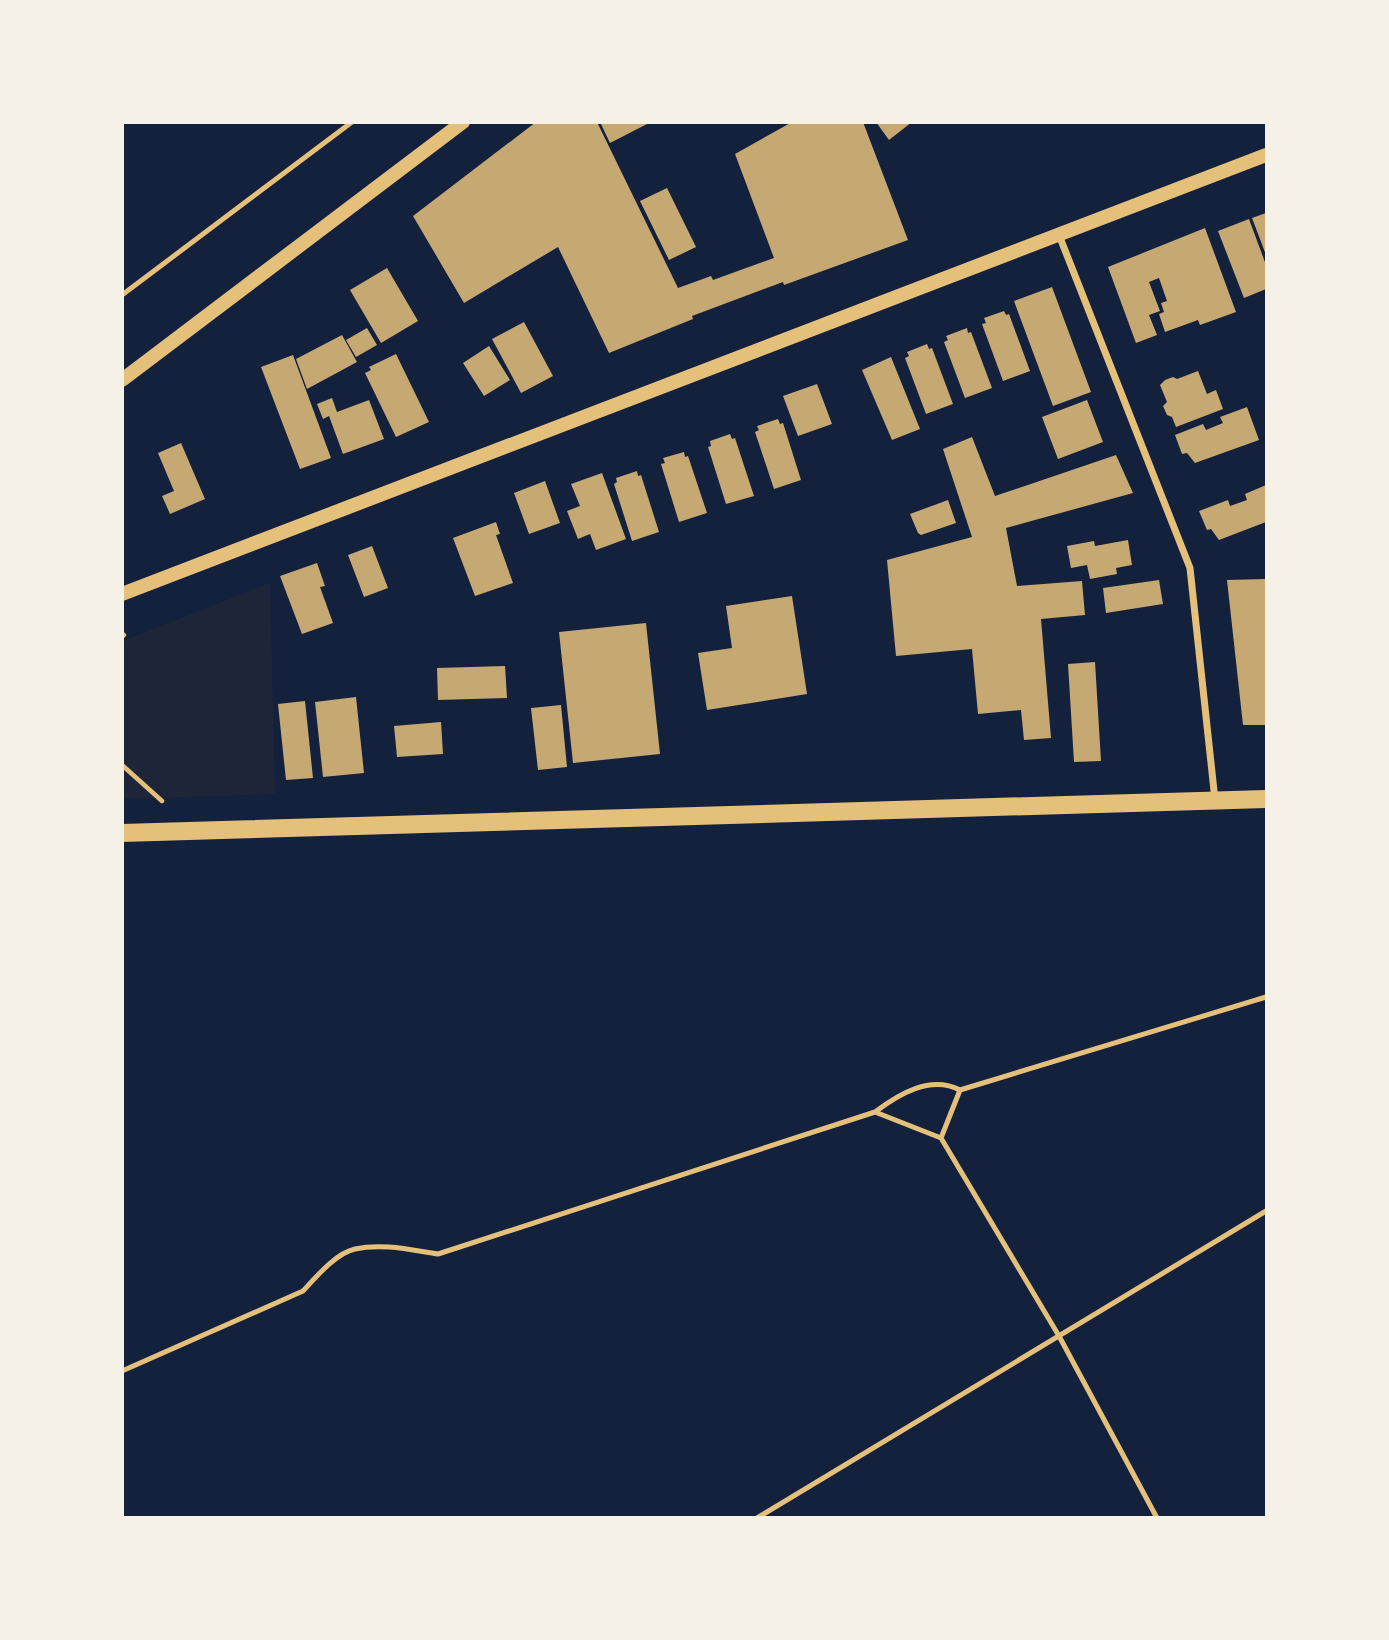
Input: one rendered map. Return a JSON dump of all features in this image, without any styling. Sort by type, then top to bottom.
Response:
[{"type":"main road","points":[[122,380],[463,122]]},
{"type":"main road","points":[[122,594],[1266,155]]},
{"type":"main road","points":[[122,833],[1266,799]]},
{"type":"street","points":[[1059,235],[1190,568],[1215,801]]},
{"type":"lane","points":[[122,295],[352,122]]},
{"type":"lane","points":[[122,1371],[303,1291],[325,1267],[353,1249],[390,1247],[438,1254],[875,1112],[893,1098],[935,1082],[960,1090],[1266,997]]},
{"type":"lane","points":[[941,1138],[960,1090]]},
{"type":"lane","points":[[875,1112],[941,1138],[1059,1336],[1157,1517]]},
{"type":"lane","points":[[757,1517],[1266,1211]]},
{"type":"path","points":[[122,765],[162,801]]},
{"type":"shaded area","points":[[270,583],[275,794],[123,799],[123,641]]},
{"type":"building","points":[[536,122],[597,122],[678,288],[711,276],[713,280],[774,258],[735,154],[792,122],[863,122],[908,240],[692,316],[693,319],[609,353],[558,247],[464,303],[413,216]]},
{"type":"building","points":[[600,122],[651,122],[610,143]]},
{"type":"building","points":[[876,122],[912,122],[889,140]]},
{"type":"building","points":[[667,188],[696,247],[669,260],[640,201]]},
{"type":"building","points":[[1266,213],[1266,255],[1252,218]]},
{"type":"building","points":[[1249,219],[1266,265],[1266,289],[1244,298],[1218,231]]},
{"type":"building","points":[[1205,228],[1236,312],[1200,325],[1198,320],[1165,332],[1159,314],[1164,312],[1161,303],[1167,301],[1159,278],[1149,282],[1160,311],[1149,315],[1157,335],[1136,343],[1108,267]]},
{"type":"building","points":[[387,268],[418,321],[381,343],[350,290]]},
{"type":"building","points":[[1052,287],[1091,392],[1053,406],[1014,301]]},
{"type":"building","points":[[1004,311],[1006,315],[1009,314],[1030,371],[1003,381],[982,324],[986,323],[984,318]]},
{"type":"building","points":[[524,322],[553,376],[521,393],[492,339]]},
{"type":"building","points":[[367,328],[377,345],[356,357],[346,340]]},
{"type":"building","points":[[967,328],[968,333],[971,332],[992,388],[965,398],[944,342],[948,340],[946,336]]},
{"type":"building","points":[[342,335],[357,362],[307,389],[296,359]]},
{"type":"building","points":[[927,344],[929,349],[932,348],[953,404],[926,414],[905,358],[909,356],[907,352]]},
{"type":"building","points":[[489,346],[510,380],[484,396],[463,363]]},
{"type":"building","points":[[396,354],[429,422],[396,437],[365,373],[371,370],[369,367]]},
{"type":"building","points":[[293,355],[331,458],[300,469],[261,367]]},
{"type":"building","points":[[891,357],[920,429],[892,440],[862,370]]},
{"type":"building","points":[[1198,371],[1207,394],[1216,390],[1223,409],[1176,427],[1163,406],[1167,402],[1160,385],[1173,377],[1177,379]]},
{"type":"building","points":[[817,384],[832,424],[798,436],[783,396]]},
{"type":"building","points":[[332,398],[337,412],[369,400],[384,439],[343,454],[329,416],[323,419],[317,404]]},
{"type":"building","points":[[1087,400],[1103,442],[1058,459],[1042,417]]},
{"type":"building","points":[[1247,407],[1259,440],[1195,463],[1187,453],[1182,454],[1175,435],[1203,424],[1206,430],[1223,423],[1220,417]]},
{"type":"building","points":[[778,419],[780,424],[783,423],[801,480],[774,489],[755,432],[759,430],[757,426]]},
{"type":"building","points":[[730,434],[732,439],[735,438],[754,496],[726,504],[708,447],[711,446],[710,441]]},
{"type":"building","points":[[972,437],[995,496],[1116,455],[1133,493],[1006,528],[1017,586],[1082,581],[1085,615],[1041,619],[1051,738],[1024,740],[1021,710],[978,714],[972,649],[896,656],[887,560],[972,537],[943,449]]},
{"type":"building","points":[[181,443],[205,499],[170,514],[162,496],[174,491],[158,453]]},
{"type":"building","points":[[684,452],[685,457],[688,456],[707,513],[679,522],[661,464],[665,463],[663,458]]},
{"type":"building","points":[[637,471],[638,476],[641,475],[659,532],[632,541],[614,484],[617,482],[616,478]]},
{"type":"building","points":[[602,473],[626,539],[596,550],[590,534],[578,539],[567,511],[580,506],[571,484]]},
{"type":"building","points":[[545,481],[560,523],[529,534],[514,493]]},
{"type":"building","points":[[1266,485],[1266,522],[1219,540],[1211,529],[1207,530],[1199,511],[1228,500],[1230,506],[1247,500],[1245,494]]},
{"type":"building","points":[[948,500],[956,523],[921,535],[918,533],[910,514]]},
{"type":"building","points":[[496,522],[500,534],[496,535],[513,583],[475,596],[453,538]]},
{"type":"building","points":[[1128,540],[1132,565],[1116,568],[1117,574],[1090,579],[1087,565],[1071,568],[1067,546],[1094,541],[1095,546]]},
{"type":"building","points":[[372,546],[388,588],[364,597],[348,555]]},
{"type":"building","points":[[317,563],[325,586],[320,587],[333,623],[302,634],[280,576]]},
{"type":"building","points":[[1266,579],[1266,725],[1243,725],[1227,580]]},
{"type":"building","points":[[1159,580],[1163,604],[1106,613],[1103,588]]},
{"type":"building","points":[[792,596],[807,694],[707,710],[698,653],[732,648],[726,606]]},
{"type":"building","points":[[646,623],[660,754],[573,763],[559,632]]},
{"type":"building","points":[[1095,662],[1101,761],[1074,762],[1068,664]]},
{"type":"building","points":[[505,666],[507,698],[438,700],[437,668]]},
{"type":"building","points":[[356,697],[364,773],[323,777],[315,702]]},
{"type":"building","points":[[305,701],[313,778],[286,780],[278,704]]},
{"type":"building","points":[[561,705],[567,767],[538,770],[531,708]]},
{"type":"building","points":[[441,722],[443,754],[397,757],[394,726]]}]
